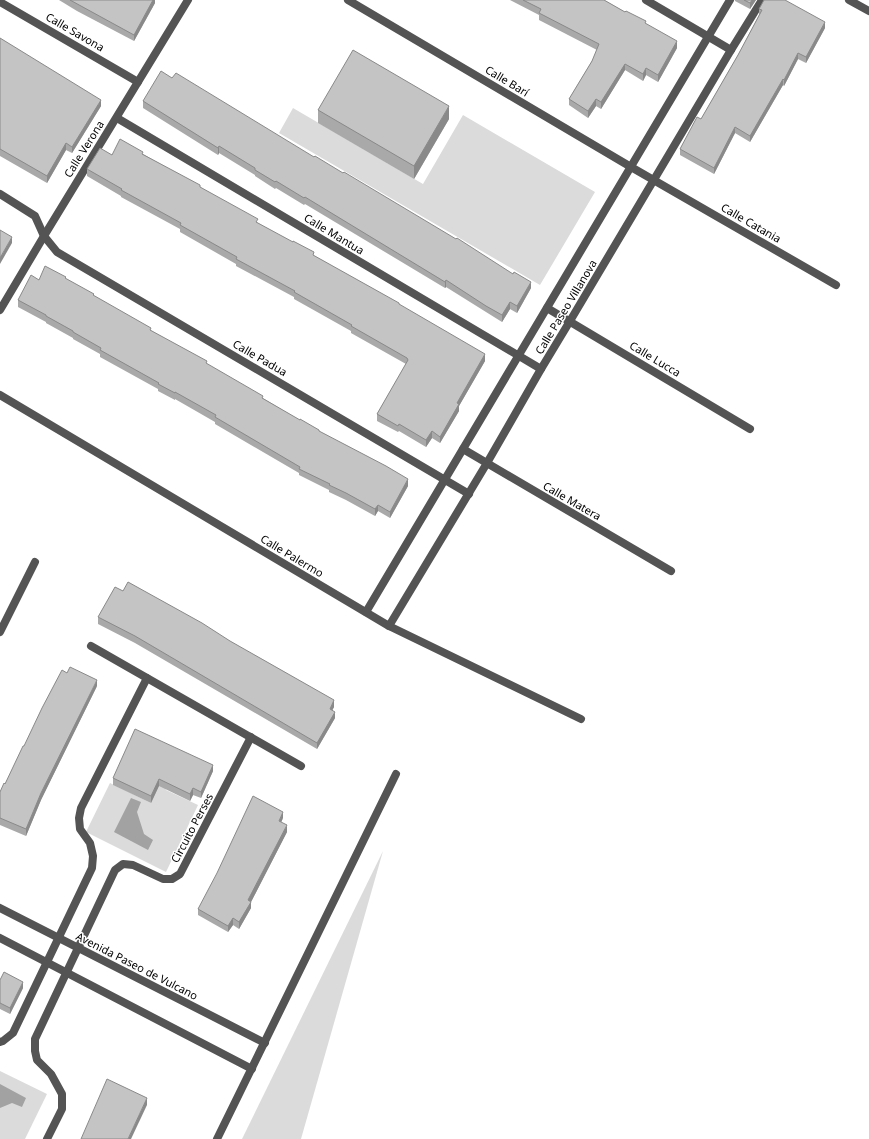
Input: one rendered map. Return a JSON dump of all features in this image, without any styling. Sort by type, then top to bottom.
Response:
[{"type":"street","name":"Calle Verona","points":[[0,310],[188,0]]},
{"type":"street","name":"Calle Barí","points":[[348,0],[654,180]]},
{"type":"street","points":[[646,0],[731,50]]},
{"type":"street","name":"Calle Paseo Villanova","points":[[366,612],[730,0]]},
{"type":"street","name":"Calle Paseo Villanova","points":[[389,626],[487,464],[541,369],[762,0]]},
{"type":"street","points":[[849,0],[869,11]]},
{"type":"street","name":"Calle Savona","points":[[0,2],[138,82]]},
{"type":"street","name":"Calle Mantua","points":[[117,118],[541,369]]},
{"type":"street","name":"Calle Catania","points":[[654,180],[836,285]]},
{"type":"street","name":"Calle Padua","points":[[0,194],[35,216],[44,236],[57,252],[469,494]]},
{"type":"street","name":"Calle Lucca","points":[[547,308],[750,429]]},
{"type":"street","name":"Calle Palermo","points":[[0,395],[389,626],[581,719]]},
{"type":"street","name":"Calle Matera","points":[[463,449],[671,571]]},
{"type":"street","points":[[0,632],[34,562]]},
{"type":"street","points":[[91,646],[301,766]]},
{"type":"street","points":[[0,1042],[13,1033],[92,868],[93,856],[90,843],[80,829],[79,818],[81,808],[147,678]]},
{"type":"street","name":"Circuito Perses","points":[[78,948],[116,870],[123,864],[133,865],[164,879],[172,879],[180,874],[251,737]]},
{"type":"street","points":[[217,1139],[396,774]]},
{"type":"street","name":"Avenida Paseo de Vulcano","points":[[0,908],[265,1043]]},
{"type":"street","points":[[0,938],[252,1068]]},
{"type":"street","points":[[47,1139],[62,1109],[62,1094],[51,1074],[38,1060],[35,1051],[35,1039],[78,948]]},
{"type":"shaded area","points":[[293,108],[423,184],[463,115],[595,192],[540,285],[279,133]]},
{"type":"shaded area","points":[[162,780],[166,790],[198,805],[166,872],[86,832],[110,783],[151,803]]},
{"type":"shaded area","points":[[131,798],[141,802],[137,812],[144,834],[153,840],[148,850],[114,832]]},
{"type":"shaded area","points":[[383,851],[301,1139],[242,1139]]},
{"type":"shaded area","points":[[0,1071],[47,1094],[25,1139],[0,1139]]},
{"type":"shaded area","points":[[0,1084],[26,1098],[22,1107],[12,1103],[0,1108]]},
{"type":"building","points":[[70,0],[153,0],[134,35]]},
{"type":"building","points":[[523,0],[604,0],[625,12],[626,11],[646,21],[645,23],[677,41],[658,75],[646,68],[643,74],[625,64],[601,102],[596,99],[588,111],[569,99],[592,61],[599,44],[539,13],[541,9]]},
{"type":"building","points":[[744,0],[752,0],[750,3]]},
{"type":"building","points":[[764,0],[785,0],[825,22],[806,57],[798,53],[784,80],[783,79],[750,136],[735,127],[714,168],[680,149],[697,117],[701,119],[738,55],[762,10],[759,9]]},
{"type":"building","points":[[0,38],[101,100],[72,147],[66,143],[47,176],[0,149]]},
{"type":"building","points":[[353,50],[449,106],[414,166],[318,110]]},
{"type":"building","points":[[161,71],[172,78],[176,73],[314,157],[315,156],[343,173],[344,172],[456,239],[457,238],[513,274],[514,272],[531,282],[517,306],[510,302],[502,315],[446,280],[445,282],[305,197],[304,198],[276,181],[275,182],[255,170],[255,168],[219,146],[218,148],[143,101]]},
{"type":"building","points":[[120,139],[143,152],[142,154],[200,185],[200,187],[258,219],[256,222],[314,252],[313,255],[399,303],[485,354],[457,403],[459,404],[440,437],[432,431],[426,440],[399,424],[398,426],[377,414],[408,360],[407,358],[294,292],[295,291],[236,259],[237,257],[180,225],[181,223],[121,190],[122,189],[87,169],[100,148],[112,155]]},
{"type":"building","points":[[0,230],[12,237],[0,258]]},
{"type":"building","points":[[45,266],[151,328],[150,330],[207,361],[206,363],[263,396],[262,398],[319,431],[408,479],[390,512],[378,505],[375,509],[299,469],[300,467],[215,417],[216,415],[158,384],[159,383],[100,350],[101,348],[73,331],[18,300],[31,275],[39,280]]},
{"type":"building","points":[[128,582],[202,623],[230,641],[334,700],[330,709],[335,712],[317,743],[135,636],[98,617],[115,587],[123,591]]},
{"type":"building","points":[[70,667],[97,680],[41,793],[26,829],[0,818],[0,792],[62,670],[67,673]]},
{"type":"building","points":[[135,729],[213,765],[201,792],[193,788],[190,794],[159,779],[151,796],[113,778]]},
{"type":"building","points":[[253,796],[283,812],[279,821],[287,825],[248,900],[251,902],[239,922],[233,918],[228,926],[198,909],[217,873]]},
{"type":"building","points":[[4,972],[23,982],[10,1008],[0,1003],[0,980]]},
{"type":"building","points":[[107,1079],[147,1098],[128,1139],[81,1139]]}]
